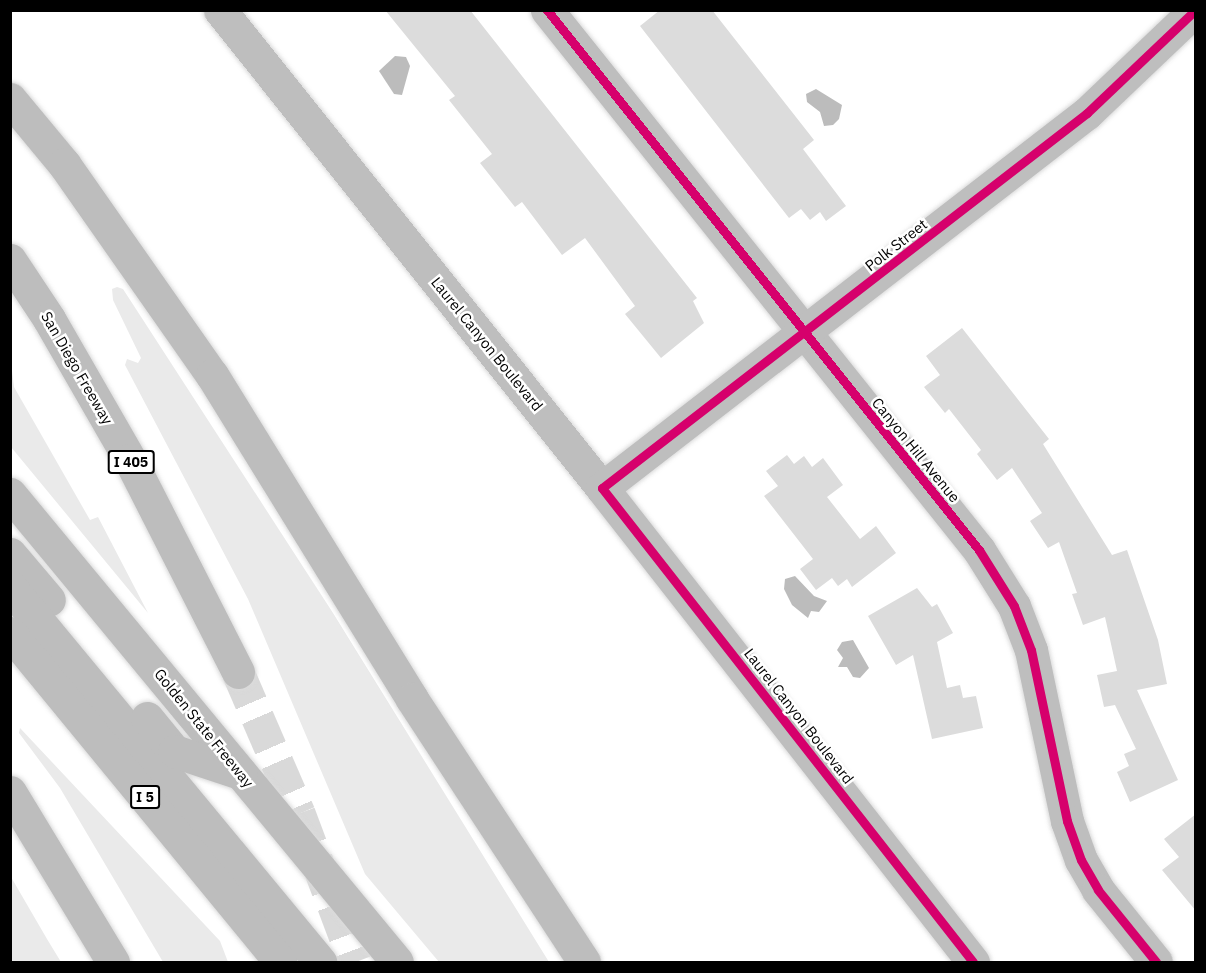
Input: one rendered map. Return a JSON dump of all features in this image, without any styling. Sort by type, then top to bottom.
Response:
[{"type":"highway","points":[[10,99],[64,164],[212,375],[412,699],[584,963]]},
{"type":"highway","name":"San Diego Freeway","points":[[10,260],[50,319],[130,460],[238,672]]},
{"type":"highway","name":"Golden State Freeway","points":[[10,494],[398,963]]},
{"type":"highway","points":[[10,554],[174,751],[240,773]]},
{"type":"highway","points":[[10,587],[320,963]]},
{"type":"highway","name":"I 5","points":[[10,633],[280,963]]},
{"type":"highway","points":[[10,792],[113,963]]},
{"type":"street","name":"Laurel Canyon Boulevard","points":[[220,10],[602,488],[973,963]]},
{"type":"street","name":"Canyon Hill Avenue","points":[[547,10],[804,335],[979,550],[1014,606],[1031,650],[1067,821],[1081,860],[1098,890],[1155,963]]},
{"type":"street","name":"Polk Street","points":[[602,488],[804,335],[1087,113],[1195,10]]},
{"type":"shaded area","points":[[395,56],[406,57],[410,66],[402,95],[394,94],[379,71]]},
{"type":"shaded area","points":[[816,89],[842,105],[839,119],[833,125],[824,126],[820,112],[807,102],[806,94]]},
{"type":"shaded area","points":[[117,287],[123,289],[333,613],[549,962],[439,962],[365,874],[248,599],[125,365],[127,359],[138,363],[141,358],[113,300],[112,289]]},
{"type":"shaded area","points":[[10,355],[14,387],[90,520],[98,517],[148,613],[11,447]]},
{"type":"shaded area","points":[[795,576],[814,596],[827,601],[819,612],[811,611],[808,618],[792,605],[784,589],[785,579]]},
{"type":"shaded area","points":[[853,640],[869,668],[860,678],[853,677],[847,667],[838,667],[843,658],[837,650],[842,642]]},
{"type":"shaded area","points":[[20,728],[220,941],[228,962],[163,962],[60,788],[19,733]]},
{"type":"shaded area","points":[[11,877],[47,939],[61,962],[11,962]]},
{"type":"building","points":[[385,10],[470,10],[697,298],[693,301],[704,323],[661,358],[625,314],[635,306],[585,238],[562,255],[522,202],[515,207],[480,163],[492,154],[449,100],[455,96]]},
{"type":"building","points":[[660,10],[712,10],[814,140],[803,149],[846,206],[826,221],[820,212],[810,220],[801,209],[789,218],[640,26]]},
{"type":"building","points":[[962,328],[1049,439],[1043,444],[1112,555],[1127,550],[1158,640],[1167,684],[1137,690],[1178,780],[1130,802],[1117,772],[1129,766],[1124,754],[1136,749],[1115,705],[1104,707],[1097,675],[1117,671],[1105,617],[1083,625],[1072,594],[1077,593],[1059,542],[1048,548],[1030,521],[1042,513],[1012,468],[997,480],[977,454],[981,450],[949,409],[945,413],[924,387],[940,375],[926,356]]},
{"type":"building","points":[[787,455],[794,464],[804,456],[812,467],[823,458],[843,485],[827,497],[860,539],[876,526],[896,553],[852,587],[847,579],[838,586],[832,578],[816,590],[800,569],[813,559],[764,496],[778,486],[766,471]]},
{"type":"building","points":[[917,588],[932,607],[937,604],[953,633],[937,642],[947,688],[960,685],[963,698],[976,696],[983,728],[932,739],[913,655],[896,665],[868,616]]},
{"type":"building","points":[[1196,814],[1196,911],[1162,870],[1179,857],[1164,839]]},
{"type":"tunnel","points":[[238,672],[299,813],[355,962]]},
{"type":"cycle path","points":[[547,10],[979,550],[1014,606],[1031,650],[1067,821],[1081,860],[1098,890],[1156,962]]},
{"type":"cycle path","points":[[973,962],[602,488],[1087,113],[1195,10]]}]
